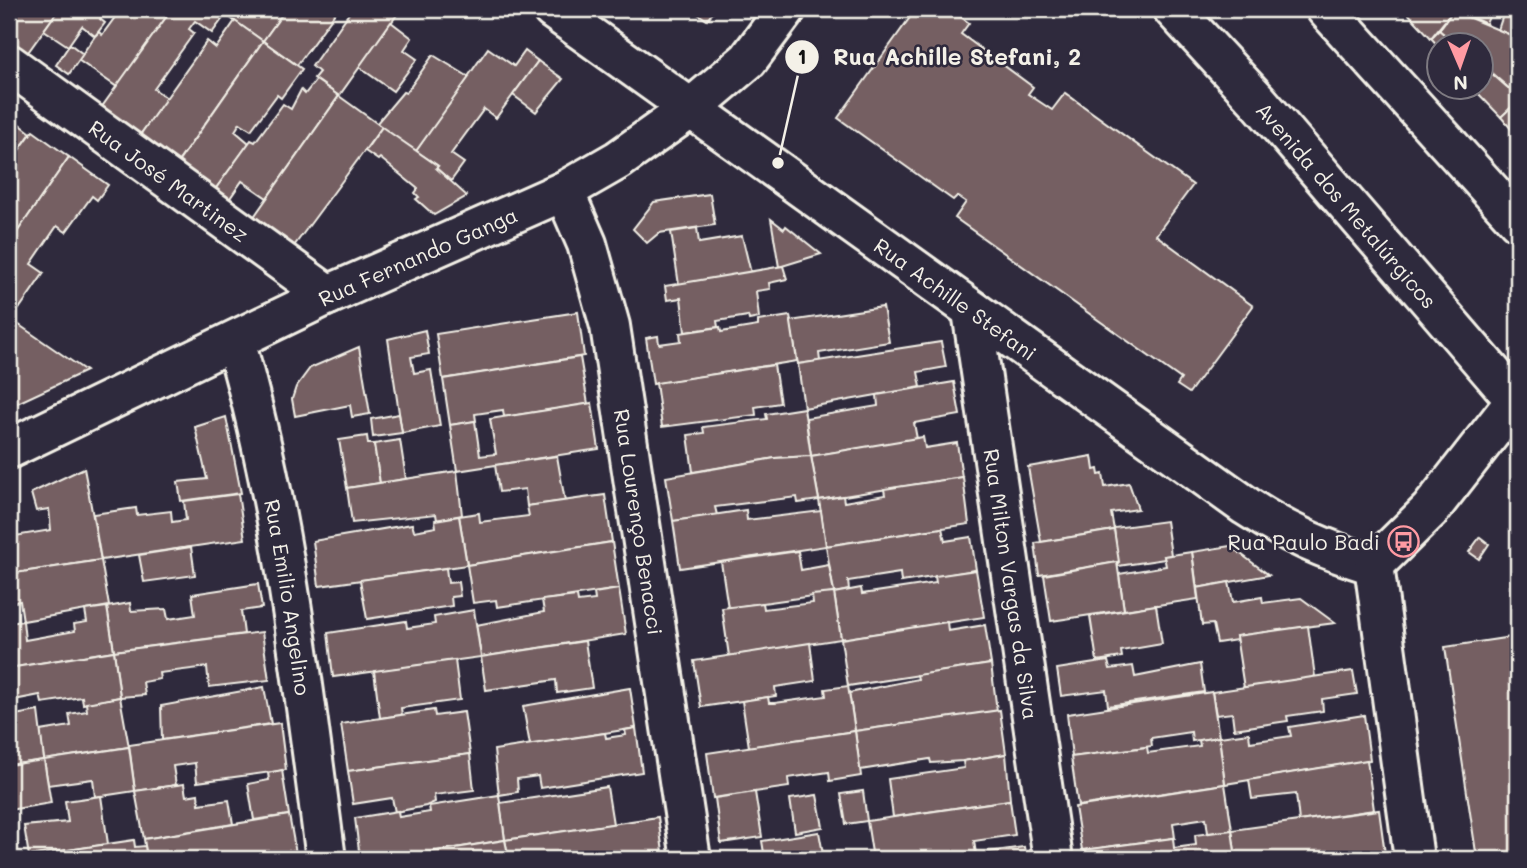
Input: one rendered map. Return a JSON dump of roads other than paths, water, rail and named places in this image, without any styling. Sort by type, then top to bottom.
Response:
[{"type":"street","name":"Rua Achille Stefani","points":[[552,9],[1287,533],[1335,553],[1374,565]]},
{"type":"street","name":"Rua Fernando Ganga","points":[[9,449],[328,295],[564,191],[618,160],[690,109],[748,60],[786,9]]},
{"type":"street","name":"Avenida dos Metalúrgicos","points":[[1173,9],[1259,102],[1517,401]]},
{"type":"street","points":[[1326,9],[1518,222]]},
{"type":"street","name":"Rua José Martinez","points":[[9,64],[328,295]]},
{"type":"street","name":"Rua Lourenço Benacci","points":[[564,191],[587,244],[610,326],[691,859]]},
{"type":"street","name":"Rua Milton Vargas da Silva","points":[[972,311],[1053,859]]},
{"type":"street","name":"Rua Emilio Angelino","points":[[235,341],[259,422],[278,523],[326,859]]},
{"type":"street","points":[[1414,859],[1374,565],[1430,510],[1517,401]]},
{"type":"place","name":"Rua Achille Stefani, 2","points":[[778,163]]},
{"type":"place","name":"Rua Paulo Badi","points":[[1403,541]]}]
